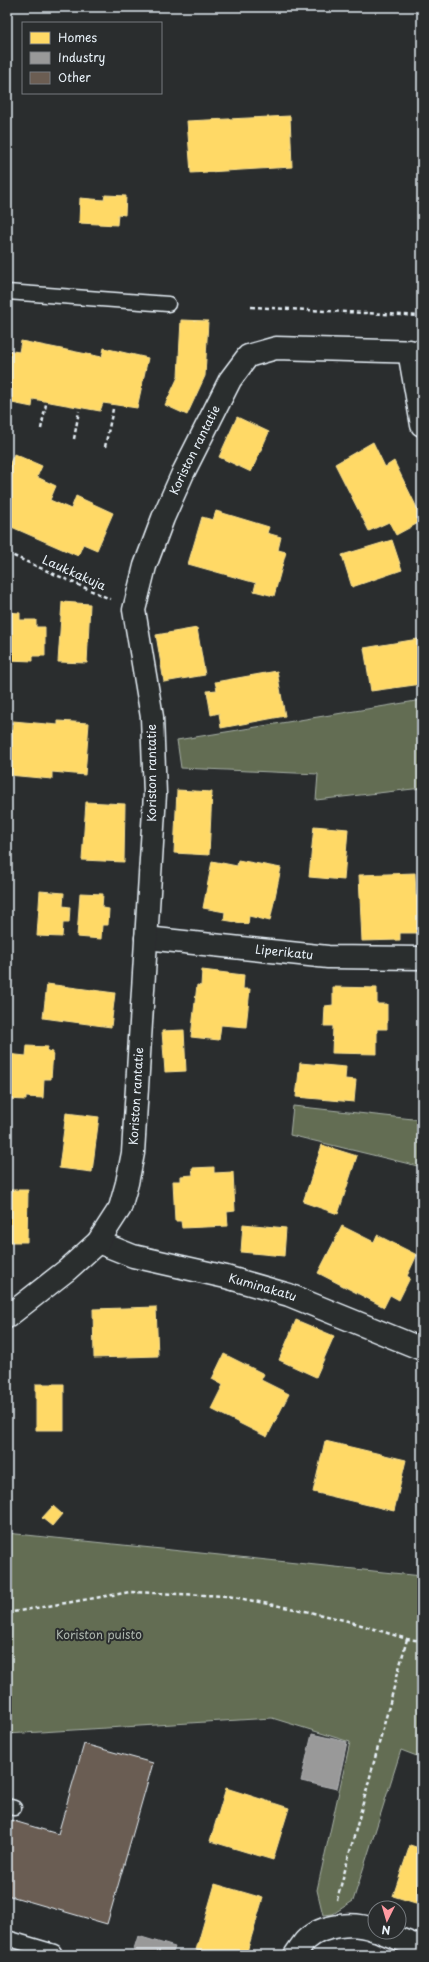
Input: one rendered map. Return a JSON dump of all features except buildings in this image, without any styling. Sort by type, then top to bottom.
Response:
[{"type":"street","name":"Koriston rantatie","points":[[7,1317],[67,1270],[98,1242],[120,1208],[133,1153],[155,794],[152,717],[134,610],[145,566],[163,518],[183,473],[230,380],[248,356],[276,348],[416,352]]},
{"type":"street","points":[[416,352],[422,425]]},
{"type":"street","name":"Liperikatu","points":[[146,938],[328,957],[422,958]]},
{"type":"street","name":"Kuminakatu","points":[[98,1242],[133,1256],[226,1277],[289,1295],[422,1349]]},
{"type":"street","points":[[295,1955],[307,1939],[325,1929],[345,1925],[367,1927]]},
{"type":"street","points":[[402,1940],[422,1948]]},
{"type":"lane","points":[[7,292],[168,304]]},
{"type":"lane","points":[[7,1938],[54,1952]]},
{"type":"path","points":[[251,307],[422,316]]},
{"type":"path","points":[[41,429],[46,404]]},
{"type":"path","points":[[105,447],[113,409]]},
{"type":"path","points":[[74,438],[79,411]]},
{"type":"path","name":"Laukkakuja","points":[[7,553],[134,610]]},
{"type":"path","points":[[7,1613],[130,1592],[228,1596],[348,1621],[407,1639],[422,1640]]},
{"type":"path","points":[[333,1928],[333,1914],[407,1639]]},
{"type":"green space","points":[[422,700],[422,788],[316,800],[318,774],[181,768],[177,740]]},
{"type":"green space","points":[[293,1106],[422,1120],[422,1167],[290,1135]]},
{"type":"green space","name":"Koriston puisto","points":[[7,1533],[422,1576],[422,1758],[401,1750],[353,1901],[333,1914],[323,1915],[317,1890],[350,1742],[272,1718],[7,1734]]}]
